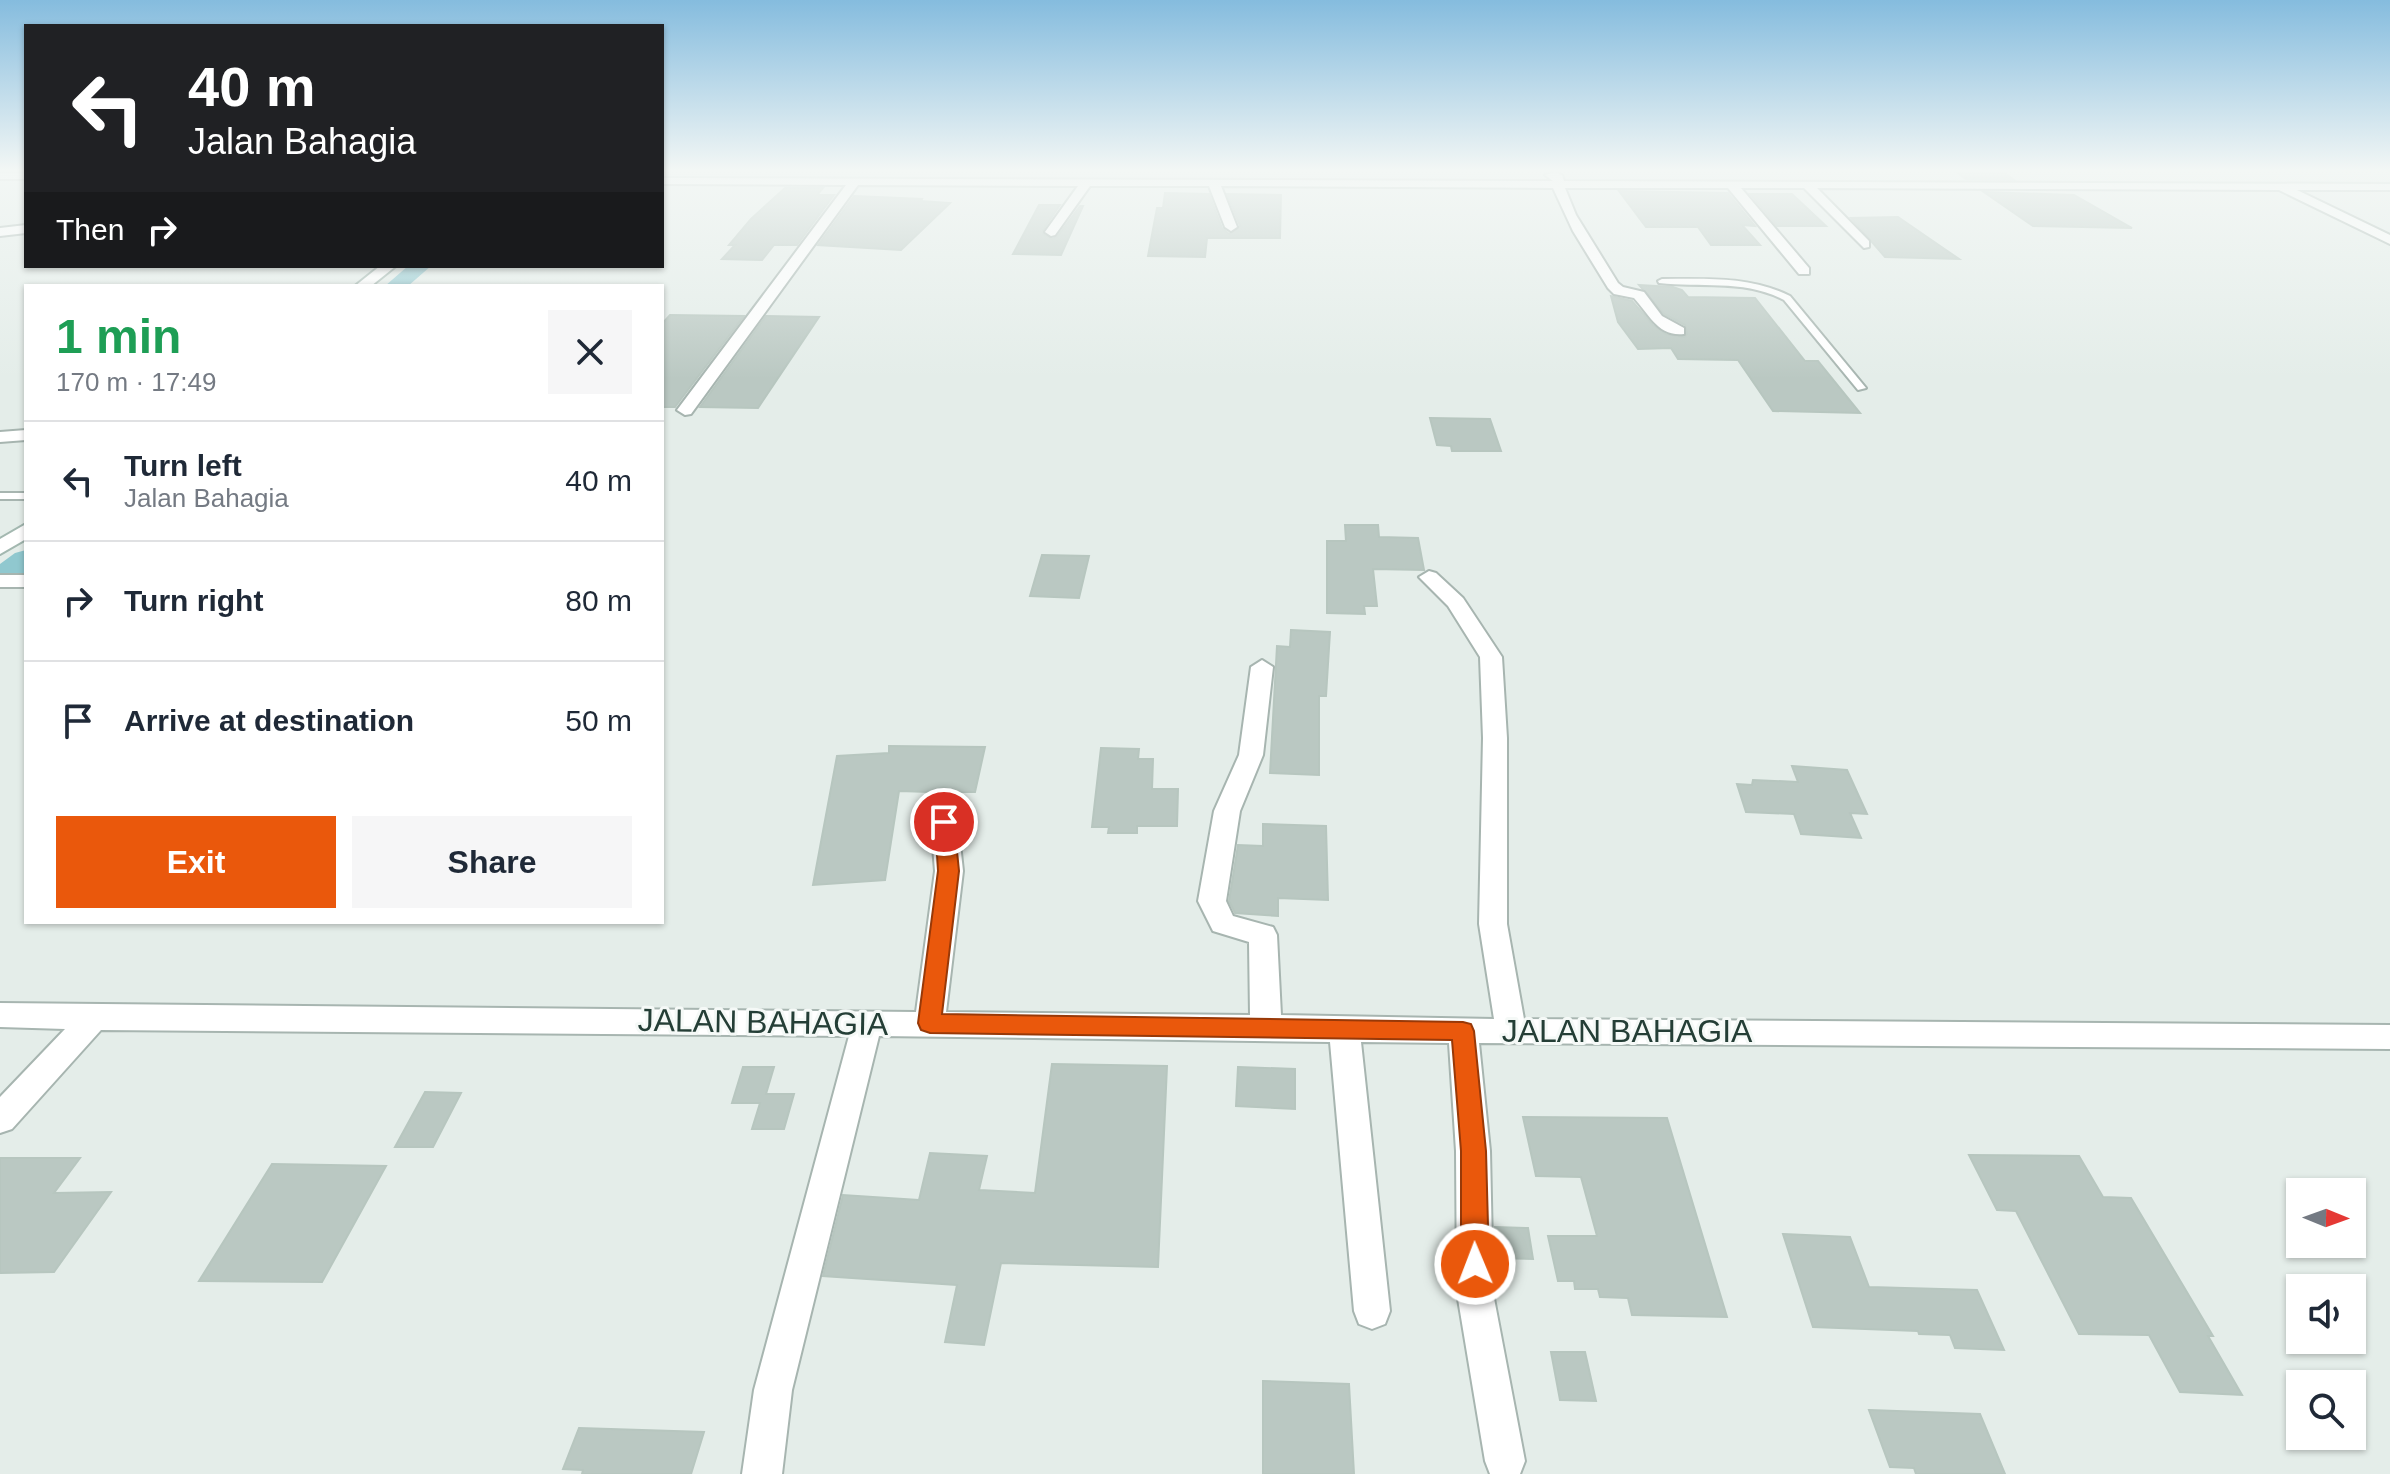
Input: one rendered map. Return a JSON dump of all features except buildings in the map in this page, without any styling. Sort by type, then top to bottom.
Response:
[{"type":"street","points":[[685,410],[810,241]]},
{"type":"street","points":[[1585,241],[1619,291],[1634,292],[1644,297],[1655,319],[1679,331]]},
{"type":"street","points":[[1778,241],[1804,271]]},
{"type":"street","points":[[1861,241],[1864,244]]},
{"type":"street","points":[[365,284],[386,268]]},
{"type":"street","points":[[0,437],[24,435]]},
{"type":"street","points":[[0,548],[24,531]]},
{"type":"street","points":[[1429,577],[1456,602],[1491,657],[1495,738],[1493,924],[1511,1029]]},
{"type":"street","points":[[0,581],[24,581]]},
{"type":"street","points":[[1262,667],[1251,755],[1227,811],[1212,901],[1223,924],[1263,935],[1266,1027]]},
{"type":"street","points":[[930,1023],[949,871],[942,798]]},
{"type":"street","name":"JALAN BAHAGIA","points":[[0,1015],[1344,1030],[2390,1037]]},
{"type":"street","points":[[0,1119],[94,1018]]},
{"type":"street","points":[[762,1474],[773,1390],[867,1024]]},
{"type":"street","points":[[1344,1030],[1372,1311]]},
{"type":"street","points":[[1463,1031],[1473,1151],[1475,1293],[1505,1461]]},
{"type":"lane","points":[[1662,281],[1730,284],[1778,292],[1787,298],[1861,388]]},
{"type":"lane","points":[[0,496],[24,496]]},
{"type":"waterway","points":[[398,284],[418,268]]},
{"type":"waterway","points":[[0,579],[24,561]]},
{"type":"route","points":[[944,822],[949,871],[930,1023],[1463,1031],[1473,1151],[1475,1264]]}]
